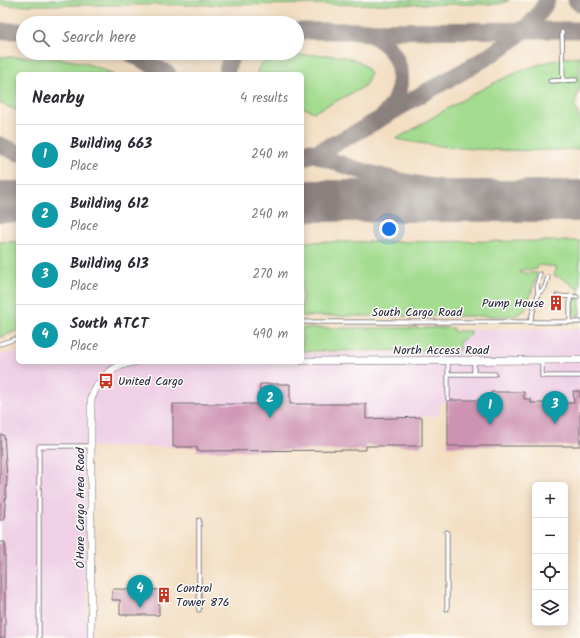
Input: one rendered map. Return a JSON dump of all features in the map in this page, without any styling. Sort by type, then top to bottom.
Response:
[{"type":"street","name":"North Access Road","points":[[304,361],[580,360]]},
{"type":"street","name":"O'Hare Cargo Area Road","points":[[91,638],[92,399],[100,380],[110,371],[122,364]]},
{"type":"lane","points":[[562,32],[563,80]]},
{"type":"lane","points":[[550,81],[576,80]]},
{"type":"lane","points":[[530,322],[538,294],[537,284],[540,274]]},
{"type":"lane","points":[[538,294],[545,287],[548,277]]},
{"type":"lane","points":[[556,296],[577,296]]},
{"type":"lane","points":[[570,296],[570,322]]},
{"type":"lane","name":"South Cargo Road","points":[[304,322],[580,322]]},
{"type":"lane","points":[[0,344],[16,339]]},
{"type":"lane","points":[[448,360],[448,399]]},
{"type":"lane","points":[[474,360],[474,374]]},
{"type":"lane","points":[[542,360],[542,376],[580,376]]},
{"type":"lane","points":[[448,374],[495,374]]},
{"type":"lane","points":[[39,638],[39,446],[91,446]]},
{"type":"lane","points":[[199,520],[199,610]]},
{"type":"lane","points":[[447,532],[447,609]]},
{"type":"shaded area","points":[[471,329],[580,329],[580,445],[448,446],[448,403],[440,404],[439,416],[422,417],[422,446],[367,446],[366,450],[197,451],[197,447],[87,447],[86,638],[0,638],[0,354],[16,352],[16,364],[304,364],[304,353],[456,352],[457,340]]},
{"type":"green space","points":[[0,0],[510,0],[499,4],[0,5]]},
{"type":"green space","points":[[304,55],[331,55],[355,60],[364,66],[370,74],[366,84],[360,89],[314,112],[304,108],[304,72],[258,72],[262,63],[266,61],[304,60]]},
{"type":"green space","points":[[580,56],[580,87],[574,106],[580,118],[580,149],[488,150],[442,146],[396,139],[462,100],[508,76],[555,60]]},
{"type":"green space","points":[[0,57],[16,57],[16,60],[65,60],[86,64],[109,72],[16,72],[16,110],[0,103]]},
{"type":"green space","points":[[580,241],[580,290],[560,277],[554,276],[557,267],[539,265],[537,269],[520,270],[520,273],[538,273],[525,310],[515,316],[304,316],[304,242]]},
{"type":"green space","points":[[0,242],[16,242],[16,331],[0,338]]},
{"type":"green space","points":[[578,292],[580,293],[580,316],[574,314],[573,301],[577,299]]},
{"type":"green space","points":[[304,328],[453,328],[454,333],[458,331],[471,331],[471,334],[459,342],[459,350],[304,351]]},
{"type":"building","points":[[260,384],[290,384],[290,404],[366,404],[366,419],[422,417],[422,446],[366,446],[366,450],[197,451],[197,447],[173,447],[173,404],[260,404]]},
{"type":"building","points":[[573,391],[580,391],[580,446],[448,446],[448,402],[451,400],[491,400],[491,392],[524,392],[524,399],[531,399],[531,403],[574,403]]},
{"type":"building","points":[[0,435],[4,435],[7,479],[4,520],[0,520]]},
{"type":"building","points":[[0,542],[5,542],[5,638],[0,638]]},
{"type":"building","points":[[112,589],[170,590],[170,601],[159,601],[159,615],[120,615],[120,600],[112,600]]},
{"type":"taxiway","points":[[304,157],[361,130],[490,56],[525,29],[538,15],[547,0]]},
{"type":"taxiway","points":[[576,0],[580,4]]},
{"type":"taxiway","points":[[304,31],[580,30]]},
{"type":"taxiway","points":[[0,31],[16,31]]},
{"type":"taxiway","points":[[363,32],[376,37],[386,45],[393,54],[398,65],[400,77],[399,90],[394,102],[386,113]]},
{"type":"taxiway","points":[[143,60],[164,72]]},
{"type":"taxiway","points":[[226,72],[230,60]]},
{"type":"taxiway","points":[[0,145],[16,152]]},
{"type":"taxiway","points":[[308,151],[341,164],[407,182],[476,193],[580,200]]},
{"type":"runway","points":[[304,201],[580,201]]},
{"type":"runway","points":[[0,202],[16,202]]},
{"type":"place","name":"Pump House","points":[[556,303]]},
{"type":"place","name":"United Cargo","points":[[106,381]]},
{"type":"place","name":"Building 612","points":[[270,418]]},
{"type":"place","name":"Building 613","points":[[555,424]]},
{"type":"place","name":"Building 663","points":[[490,425]]},
{"type":"place","name":"Control Tower 876","points":[[164,595]]},
{"type":"place","name":"South ATCT","points":[[140,608]]}]
